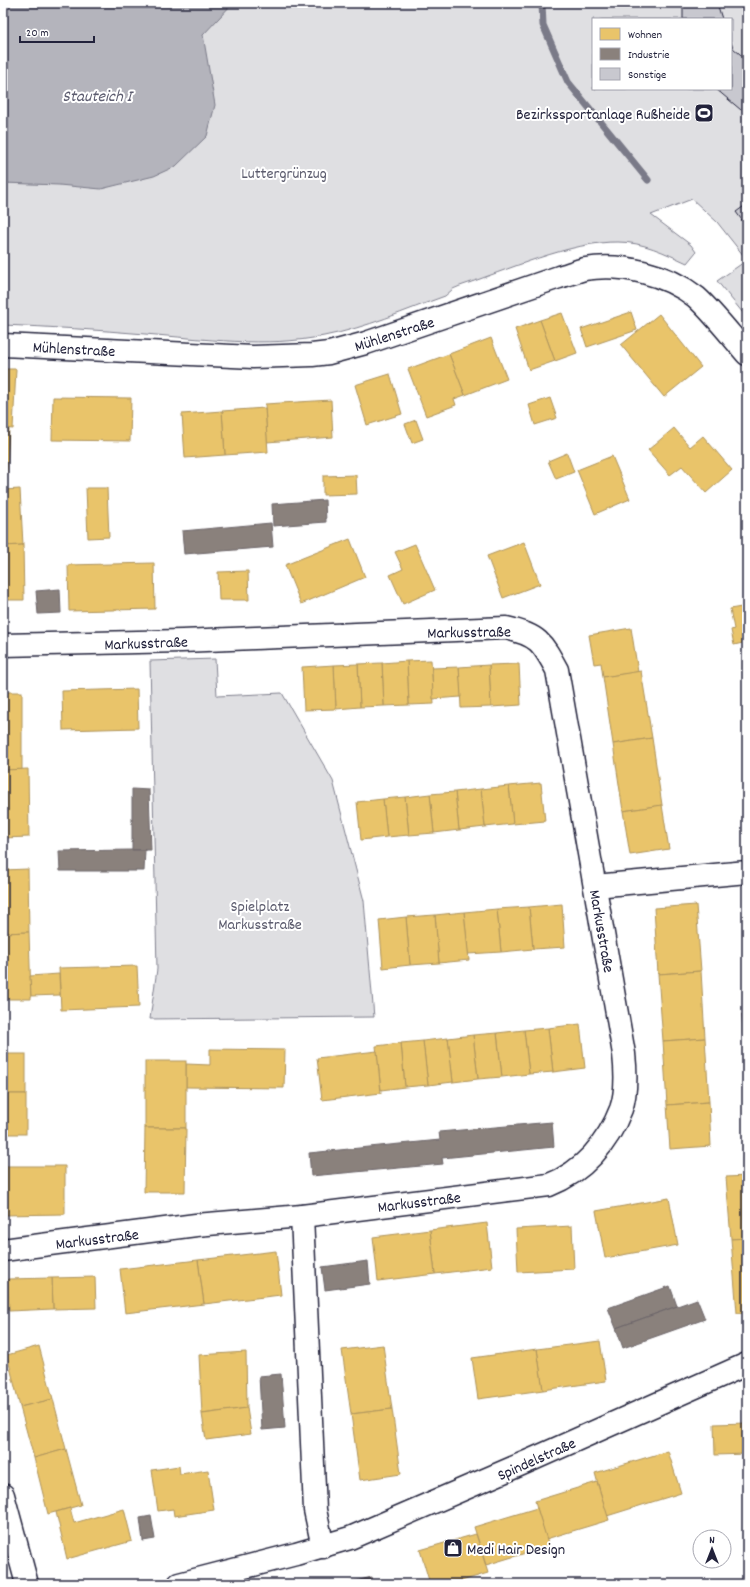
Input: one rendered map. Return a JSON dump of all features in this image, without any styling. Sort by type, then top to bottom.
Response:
[{"type":"street","name":"Mühlenstraße","points":[[3,345],[253,357],[329,353],[390,335],[584,270],[601,268],[631,270],[661,278],[681,288],[696,298],[747,354]]},
{"type":"street","name":"Markusstraße","points":[[3,645],[182,641],[506,628],[526,632],[544,646],[557,670],[624,1054],[626,1077],[621,1108],[609,1133],[591,1159],[563,1180],[549,1185],[302,1216],[196,1225],[3,1250]]},
{"type":"street","points":[[595,886],[747,872]]},
{"type":"street","points":[[302,1216],[315,1510],[323,1547]]},
{"type":"street","name":"Spindelstraße","points":[[179,1584],[323,1547],[382,1525],[747,1364]]},
{"type":"street","points":[[3,1494],[27,1584]]},
{"type":"green space","name":"Luttergrünzug","points":[[3,3],[747,3],[747,260],[717,222],[692,199],[651,215],[691,245],[696,252],[687,263],[654,249],[627,242],[600,243],[580,246],[539,258],[460,286],[453,289],[445,296],[386,318],[340,333],[302,340],[257,342],[212,340],[92,330],[3,325]]},
{"type":"green space","points":[[747,260],[747,318],[717,281]]},
{"type":"green space","name":"Spielplatz Markusstraße","points":[[215,659],[217,696],[282,693],[333,781],[364,901],[374,1017],[150,1019],[157,969],[150,661]]},
{"type":"water","name":"Stauteich I","points":[[3,3],[233,3],[203,35],[215,105],[207,136],[176,166],[154,176],[101,189],[59,185],[3,183]]},
{"type":"building: Wohnen","points":[[631,312],[637,330],[587,347],[581,329]]},
{"type":"building: Wohnen","points":[[562,313],[577,353],[555,361],[540,320]]},
{"type":"building: Wohnen","points":[[659,314],[701,367],[664,397],[621,345]]},
{"type":"building: Wohnen","points":[[540,320],[555,361],[529,370],[515,329]]},
{"type":"building: Wohnen","points":[[491,338],[507,379],[465,395],[449,354]]},
{"type":"building: Wohnen","points":[[449,354],[465,395],[454,399],[456,405],[426,416],[408,369]]},
{"type":"building: Wohnen","points":[[3,369],[16,369],[13,429],[3,428]]},
{"type":"building: Wohnen","points":[[390,374],[402,414],[367,425],[355,385]]},
{"type":"building: Wohnen","points":[[53,397],[131,398],[130,441],[52,440]]},
{"type":"building: Wohnen","points":[[550,398],[557,418],[535,425],[529,405]]},
{"type":"building: Wohnen","points":[[331,400],[333,437],[267,442],[265,404]]},
{"type":"building: Wohnen","points":[[265,408],[268,452],[225,455],[222,411]]},
{"type":"building: Wohnen","points":[[222,411],[225,455],[185,458],[182,414]]},
{"type":"building: Wohnen","points":[[416,420],[423,439],[412,443],[405,424]]},
{"type":"building: Wohnen","points":[[3,428],[9,428],[6,489],[3,490]]},
{"type":"building: Wohnen","points":[[674,428],[690,447],[703,436],[732,470],[706,493],[682,466],[670,475],[648,450]]},
{"type":"building: Wohnen","points":[[567,453],[574,472],[556,479],[548,461]]},
{"type":"building: Wohnen","points":[[612,456],[630,499],[595,514],[577,470]]},
{"type":"building: Wohnen","points":[[356,475],[357,494],[323,495],[323,476]]},
{"type":"building: Wohnen","points":[[86,488],[107,488],[109,537],[88,538]]},
{"type":"building: Wohnen","points":[[20,489],[23,545],[3,546],[3,490]]},
{"type":"building: Wohnen","points":[[350,539],[365,577],[301,604],[285,565]]},
{"type":"building: Wohnen","points":[[524,542],[540,584],[503,598],[487,556]]},
{"type":"building: Wohnen","points":[[415,544],[435,590],[403,604],[390,575],[403,569],[395,552]]},
{"type":"building: Wohnen","points":[[23,545],[24,600],[3,600],[3,546]]},
{"type":"building: Wohnen","points":[[154,563],[155,609],[69,611],[68,565]]},
{"type":"building: Wohnen","points":[[248,571],[249,600],[219,600],[218,572]]},
{"type":"building: Wohnen","points":[[747,606],[747,642],[734,645],[731,630],[734,629],[730,609]]},
{"type":"building: Wohnen","points":[[631,628],[638,672],[603,677],[601,663],[594,664],[589,635]]},
{"type":"building: Wohnen","points":[[431,660],[434,704],[409,705],[407,661]]},
{"type":"building: Wohnen","points":[[407,661],[409,705],[384,706],[382,663]]},
{"type":"building: Wohnen","points":[[382,663],[384,706],[360,707],[358,664]]},
{"type":"building: Wohnen","points":[[358,664],[360,707],[336,709],[334,665]]},
{"type":"building: Wohnen","points":[[519,664],[521,705],[491,707],[489,665]]},
{"type":"building: Wohnen","points":[[334,665],[336,709],[304,710],[302,667]]},
{"type":"building: Wohnen","points":[[489,665],[491,707],[461,708],[459,667]]},
{"type":"building: Wohnen","points":[[459,667],[461,697],[433,699],[432,668]]},
{"type":"building: Wohnen","points":[[641,671],[652,738],[613,744],[603,677]]},
{"type":"building: Wohnen","points":[[137,689],[138,728],[63,730],[62,691]]},
{"type":"building: Wohnen","points":[[3,692],[22,692],[22,770],[3,770]]},
{"type":"building: Wohnen","points":[[652,738],[662,805],[623,811],[613,744]]},
{"type":"building: Wohnen","points":[[28,769],[29,837],[3,838],[3,770]]},
{"type":"building: Wohnen","points":[[541,783],[545,821],[513,824],[509,786]]},
{"type":"building: Wohnen","points":[[509,786],[513,824],[485,827],[481,789]]},
{"type":"building: Wohnen","points":[[481,789],[485,827],[459,830],[455,792]]},
{"type":"building: Wohnen","points":[[455,792],[459,830],[434,833],[430,794]]},
{"type":"building: Wohnen","points":[[430,794],[434,833],[409,835],[405,797]]},
{"type":"building: Wohnen","points":[[405,797],[409,835],[387,837],[383,799]]},
{"type":"building: Wohnen","points":[[383,799],[387,837],[361,840],[357,802]]},
{"type":"building: Wohnen","points":[[662,805],[669,849],[630,855],[623,811]]},
{"type":"building: Wohnen","points":[[28,869],[29,932],[3,933],[3,870]]},
{"type":"building: Wohnen","points":[[562,904],[565,947],[533,949],[529,907]]},
{"type":"building: Wohnen","points":[[696,905],[701,971],[658,974],[654,908]]},
{"type":"building: Wohnen","points":[[529,907],[533,949],[501,952],[497,909]]},
{"type":"building: Wohnen","points":[[497,909],[501,952],[468,954],[464,912]]},
{"type":"building: Wohnen","points":[[464,912],[469,960],[439,963],[435,915]]},
{"type":"building: Wohnen","points":[[435,915],[439,963],[410,965],[406,917]]},
{"type":"building: Wohnen","points":[[406,917],[410,965],[383,968],[379,920]]},
{"type":"building: Wohnen","points":[[29,932],[31,999],[3,999],[3,933]]},
{"type":"building: Wohnen","points":[[137,966],[139,1007],[61,1010],[59,968]]},
{"type":"building: Wohnen","points":[[701,971],[705,1038],[663,1041],[658,974]]},
{"type":"building: Wohnen","points":[[59,974],[60,995],[31,996],[30,976]]},
{"type":"building: Wohnen","points":[[580,1024],[585,1068],[553,1072],[548,1028]]},
{"type":"building: Wohnen","points":[[548,1028],[553,1072],[529,1074],[524,1030]]},
{"type":"building: Wohnen","points":[[524,1030],[529,1074],[502,1077],[497,1033]]},
{"type":"building: Wohnen","points":[[497,1033],[502,1077],[478,1079],[473,1035]]},
{"type":"building: Wohnen","points":[[473,1035],[478,1079],[453,1082],[448,1038]]},
{"type":"building: Wohnen","points":[[448,1038],[453,1082],[428,1085],[423,1041]]},
{"type":"building: Wohnen","points":[[705,1038],[709,1102],[667,1105],[663,1041]]},
{"type":"building: Wohnen","points":[[423,1041],[428,1085],[405,1087],[401,1043]]},
{"type":"building: Wohnen","points":[[401,1043],[405,1087],[381,1090],[376,1046]]},
{"type":"building: Wohnen","points":[[210,1049],[285,1050],[284,1088],[186,1087],[186,1064],[210,1065]]},
{"type":"building: Wohnen","points":[[377,1051],[381,1093],[322,1100],[317,1058]]},
{"type":"building: Wohnen","points":[[3,1054],[26,1054],[26,1094],[3,1094]]},
{"type":"building: Wohnen","points":[[145,1061],[186,1061],[186,1128],[145,1128]]},
{"type":"building: Wohnen","points":[[3,1094],[26,1094],[26,1134],[3,1134]]},
{"type":"building: Wohnen","points":[[709,1102],[711,1146],[670,1149],[667,1105]]},
{"type":"building: Wohnen","points":[[145,1128],[186,1128],[185,1192],[144,1192]]},
{"type":"building: Wohnen","points":[[3,1166],[65,1166],[65,1214],[3,1215]]},
{"type":"building: Wohnen","points":[[747,1176],[747,1238],[731,1239],[726,1177]]},
{"type":"building: Wohnen","points":[[669,1198],[678,1245],[605,1258],[596,1211]]},
{"type":"building: Wohnen","points":[[487,1223],[492,1267],[435,1274],[430,1230]]},
{"type":"building: Wohnen","points":[[572,1226],[574,1269],[518,1272],[516,1229]]},
{"type":"building: Wohnen","points":[[430,1230],[435,1274],[378,1281],[373,1237]]},
{"type":"building: Wohnen","points":[[747,1238],[747,1312],[737,1313],[731,1239]]},
{"type":"building: Wohnen","points":[[276,1251],[281,1295],[204,1304],[198,1260]]},
{"type":"building: Wohnen","points":[[198,1260],[204,1304],[125,1313],[120,1269]]},
{"type":"building: Wohnen","points":[[95,1277],[96,1308],[53,1309],[52,1278]]},
{"type":"building: Wohnen","points":[[52,1278],[53,1309],[9,1311],[8,1279]]},
{"type":"building: Wohnen","points":[[600,1341],[606,1381],[543,1390],[537,1349]]},
{"type":"building: Wohnen","points":[[383,1345],[392,1409],[351,1414],[342,1350]]},
{"type":"building: Wohnen","points":[[39,1346],[53,1399],[20,1407],[7,1355]]},
{"type":"building: Wohnen","points":[[537,1349],[543,1390],[478,1399],[472,1358]]},
{"type":"building: Wohnen","points":[[246,1352],[247,1408],[202,1414],[199,1355]]},
{"type":"building: Wohnen","points":[[53,1399],[66,1449],[34,1458],[20,1407]]},
{"type":"building: Wohnen","points":[[247,1408],[251,1434],[206,1440],[202,1414]]},
{"type":"building: Wohnen","points":[[392,1409],[401,1474],[360,1480],[351,1414]]},
{"type":"building: Wohnen","points":[[747,1423],[747,1454],[715,1455],[714,1424]]},
{"type":"building: Wohnen","points":[[66,1449],[81,1505],[48,1514],[34,1458]]},
{"type":"building: Wohnen","points":[[668,1451],[681,1493],[607,1516],[595,1473]]},
{"type":"building: Wohnen","points":[[179,1466],[180,1474],[208,1470],[214,1510],[174,1516],[173,1509],[158,1511],[152,1470]]},
{"type":"building: Wohnen","points":[[597,1482],[609,1520],[546,1539],[535,1501]]},
{"type":"building: Wohnen","points":[[70,1508],[74,1523],[124,1509],[132,1541],[67,1559],[56,1512]]},
{"type":"building: Wohnen","points":[[537,1508],[549,1546],[486,1565],[474,1527]]},
{"type":"building: Wohnen","points":[[476,1534],[488,1573],[451,1584],[430,1584],[420,1550]]},
{"type":"building: Industrie","points":[[325,500],[326,522],[273,526],[272,504]]},
{"type":"building: Industrie","points":[[271,523],[273,547],[184,554],[182,531]]},
{"type":"building: Industrie","points":[[60,589],[61,613],[38,614],[36,591]]},
{"type":"building: Industrie","points":[[132,789],[149,790],[151,850],[132,850]]},
{"type":"building: Industrie","points":[[145,850],[144,871],[60,871],[59,851]]},
{"type":"building: Industrie","points":[[742,1014],[747,1014],[747,1035],[743,1035]]},
{"type":"building: Industrie","points":[[552,1122],[554,1147],[442,1158],[443,1164],[311,1176],[309,1153],[440,1140],[439,1132]]},
{"type":"building: Industrie","points":[[368,1261],[370,1284],[325,1290],[322,1267]]},
{"type":"building: Industrie","points":[[670,1286],[677,1306],[616,1328],[608,1308]]},
{"type":"building: Industrie","points":[[697,1299],[705,1319],[623,1348],[616,1328]]},
{"type":"building: Industrie","points":[[281,1374],[285,1428],[262,1430],[259,1376]]},
{"type":"building: Industrie","points":[[151,1516],[155,1539],[143,1541],[140,1518]]},
{"type":"building: Industrie","points":[[372,1577],[374,1584],[343,1584]]},
{"type":"building: Sonstige","points":[[683,3],[717,3],[722,18],[683,18]]},
{"type":"building: Sonstige","points":[[732,45],[733,48],[747,60],[747,115],[717,90],[732,90]]},
{"type":"building: Sonstige","points":[[747,204],[747,227],[736,212]]},
{"type":"waterway","points":[[542,3],[543,25],[568,82],[648,180]]},
{"type":"place","name":"Bezirkssportanlage Rußheide","points":[[704,113]]},
{"type":"place","name":"Medi Hair Design","points":[[453,1548]]}]
